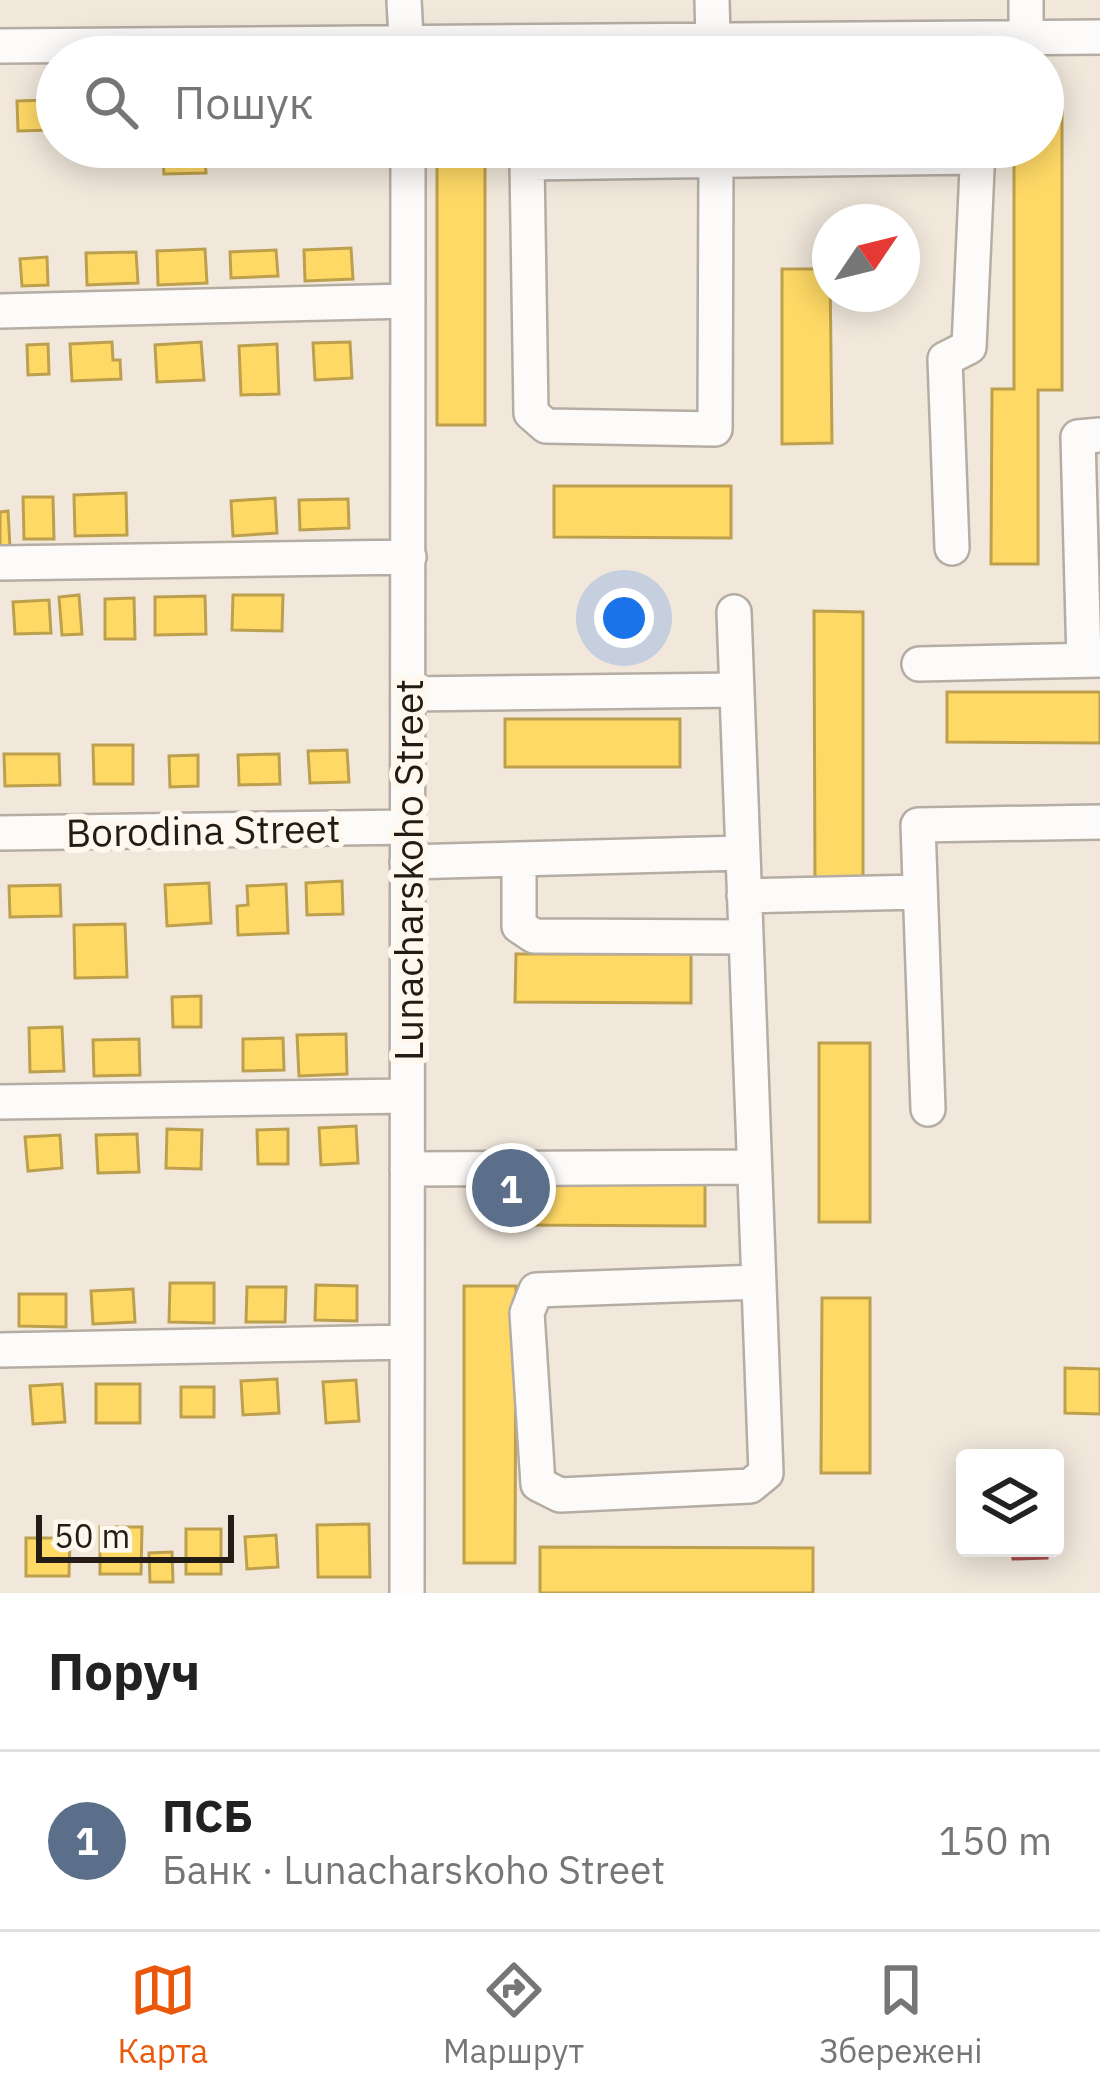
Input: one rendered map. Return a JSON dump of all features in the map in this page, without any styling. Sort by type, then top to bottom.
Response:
[{"type":"street","points":[[404,0],[406,36]]},
{"type":"street","points":[[712,0],[713,36]]},
{"type":"street","points":[[1024,36],[1026,0]]},
{"type":"street","points":[[1064,41],[1100,37]]},
{"type":"street","points":[[0,46],[36,46]]},
{"type":"street","name":"Lunacharskoho Street","points":[[407,1593],[408,168]]},
{"type":"street","points":[[527,168],[531,413],[546,426],[715,429],[716,168]]},
{"type":"street","points":[[952,548],[945,359],[969,347],[977,168]]},
{"type":"street","points":[[0,311],[408,301]]},
{"type":"street","points":[[920,664],[1092,660],[1078,437],[1100,436]]},
{"type":"street","points":[[0,563],[410,557]]},
{"type":"street","points":[[734,612],[754,1167],[759,1282],[766,1473],[750,1486],[560,1496],[538,1484],[527,1312],[536,1290],[759,1282]]},
{"type":"street","points":[[408,694],[737,690]]},
{"type":"street","points":[[928,1109],[918,825],[1100,822]]},
{"type":"street","name":"Borodina Street","points":[[0,833],[407,827]]},
{"type":"street","points":[[407,862],[743,853]]},
{"type":"street","points":[[518,859],[520,926],[534,936],[746,937]]},
{"type":"street","points":[[744,896],[920,892]]},
{"type":"street","points":[[0,1102],[407,1096]]},
{"type":"street","points":[[407,1169],[754,1167]]},
{"type":"street","points":[[0,1351],[407,1342]]},
{"type":"building: Житло","points":[[36,100],[36,130],[18,131],[17,101]]},
{"type":"building: Житло","points":[[164,168],[206,168],[206,173],[164,174]]},
{"type":"building: Житло","points":[[437,168],[485,168],[485,425],[437,425]]},
{"type":"building: Житло","points":[[1014,168],[1062,168],[1062,390],[1038,390],[1038,564],[991,564],[992,389],[1014,389]]},
{"type":"building: Житло","points":[[351,248],[353,279],[305,281],[304,250]]},
{"type":"building: Житло","points":[[205,249],[207,283],[158,285],[157,251]]},
{"type":"building: Житло","points":[[276,250],[278,276],[231,278],[230,252]]},
{"type":"building: Житло","points":[[136,252],[138,283],[87,285],[86,253]]},
{"type":"building: Житло","points":[[47,257],[48,285],[22,286],[20,259]]},
{"type":"building: Житло","points":[[782,269],[812,269],[812,312],[830,312],[832,443],[782,444]]},
{"type":"building: Житло","points":[[112,342],[121,379],[72,381],[70,344]]},
{"type":"building: Житло","points":[[201,342],[204,380],[157,382],[155,345]]},
{"type":"building: Житло","points":[[350,342],[352,378],[315,380],[313,343]]},
{"type":"building: Житло","points":[[48,344],[49,374],[28,375],[27,345]]},
{"type":"building: Житло","points":[[277,344],[279,394],[241,395],[239,346]]},
{"type":"building: Житло","points":[[554,486],[731,486],[731,538],[554,537]]},
{"type":"building: Житло","points":[[126,493],[127,535],[75,536],[74,495]]},
{"type":"building: Житло","points":[[23,497],[53,497],[54,539],[24,539]]},
{"type":"building: Житло","points":[[275,498],[277,533],[233,536],[231,501]]},
{"type":"building: Житло","points":[[348,499],[349,528],[300,530],[299,500]]},
{"type":"building: Житло","points":[[8,511],[10,547],[0,547],[0,512]]},
{"type":"building: Житло","points":[[79,595],[82,634],[62,635],[59,597]]},
{"type":"building: Житло","points":[[233,595],[283,595],[282,631],[232,630]]},
{"type":"building: Житло","points":[[205,596],[206,634],[155,635],[155,597]]},
{"type":"building: Житло","points":[[134,598],[135,639],[105,639],[105,599]]},
{"type":"building: Житло","points":[[49,600],[51,633],[15,634],[13,602]]},
{"type":"building: Житло","points":[[814,611],[863,612],[863,888],[815,888]]},
{"type":"building: Житло","points":[[947,692],[1100,692],[1100,743],[947,742]]},
{"type":"building: Житло","points":[[505,719],[680,719],[680,767],[505,767]]},
{"type":"building: Житло","points":[[93,745],[133,745],[133,784],[94,784]]},
{"type":"building: Житло","points":[[347,750],[349,782],[310,783],[308,751]]},
{"type":"building: Житло","points":[[4,754],[59,754],[60,785],[5,786]]},
{"type":"building: Житло","points":[[279,754],[280,784],[239,785],[238,755]]},
{"type":"building: Житло","points":[[198,755],[198,786],[170,787],[169,756]]},
{"type":"building: Житло","points":[[342,881],[343,914],[307,915],[306,883]]},
{"type":"building: Житло","points":[[209,883],[211,923],[167,926],[165,885]]},
{"type":"building: Житло","points":[[286,884],[288,933],[238,935],[237,906],[248,905],[247,886]]},
{"type":"building: Житло","points":[[60,885],[61,916],[10,917],[9,886]]},
{"type":"building: Житло","points":[[125,924],[127,977],[75,978],[74,925]]},
{"type":"building: Житло","points":[[516,954],[691,954],[691,1003],[515,1002]]},
{"type":"building: Житло","points":[[201,996],[201,1027],[173,1027],[172,997]]},
{"type":"building: Житло","points":[[62,1027],[64,1071],[30,1072],[29,1028]]},
{"type":"building: Житло","points":[[346,1034],[347,1074],[299,1076],[297,1035]]},
{"type":"building: Житло","points":[[283,1038],[284,1070],[243,1071],[243,1039]]},
{"type":"building: Житло","points":[[139,1039],[140,1075],[94,1076],[93,1040]]},
{"type":"building: Житло","points":[[819,1043],[870,1043],[870,1222],[819,1222]]},
{"type":"building: Житло","points":[[356,1126],[358,1163],[321,1165],[319,1128]]},
{"type":"building: Житло","points":[[167,1129],[202,1130],[201,1169],[166,1168]]},
{"type":"building: Житло","points":[[288,1129],[288,1164],[258,1164],[257,1130]]},
{"type":"building: Житло","points":[[137,1134],[139,1172],[98,1173],[96,1135]]},
{"type":"building: Житло","points":[[60,1135],[62,1168],[28,1171],[25,1137]]},
{"type":"building: Житло","points":[[499,1176],[705,1177],[705,1226],[499,1225]]},
{"type":"building: Житло","points":[[170,1283],[214,1283],[214,1323],[169,1322]]},
{"type":"building: Житло","points":[[316,1285],[357,1286],[357,1321],[315,1320]]},
{"type":"building: Житло","points":[[464,1286],[516,1286],[515,1563],[464,1563]]},
{"type":"building: Житло","points":[[247,1287],[286,1287],[285,1322],[246,1322]]},
{"type":"building: Житло","points":[[133,1289],[135,1322],[93,1324],[91,1291]]},
{"type":"building: Житло","points":[[19,1294],[66,1294],[66,1327],[19,1326]]},
{"type":"building: Житло","points":[[822,1298],[870,1298],[870,1473],[821,1473]]},
{"type":"building: Житло","points":[[1065,1368],[1100,1369],[1100,1414],[1065,1413]]},
{"type":"building: Житло","points":[[277,1379],[279,1413],[243,1415],[241,1381]]},
{"type":"building: Житло","points":[[356,1380],[359,1421],[326,1423],[323,1382]]},
{"type":"building: Житло","points":[[62,1384],[65,1422],[33,1424],[30,1386]]},
{"type":"building: Житло","points":[[96,1384],[140,1384],[140,1423],[96,1423]]},
{"type":"building: Житло","points":[[181,1387],[214,1387],[214,1417],[181,1417]]},
{"type":"building: Житло","points":[[369,1524],[370,1577],[318,1577],[317,1525]]},
{"type":"building: Житло","points":[[100,1527],[142,1527],[141,1574],[100,1574]]},
{"type":"building: Житло","points":[[186,1529],[221,1529],[221,1574],[186,1574]]},
{"type":"building: Житло","points":[[276,1535],[278,1567],[247,1569],[245,1537]]},
{"type":"building: Житло","points":[[26,1538],[70,1538],[69,1576],[26,1576]]},
{"type":"building: Житло","points":[[540,1547],[813,1548],[813,1593],[540,1593]]},
{"type":"building: Житло","points":[[172,1552],[173,1582],[150,1582],[149,1553]]},
{"type":"place","name":"ПСБ","points":[[511,1188]]}]
